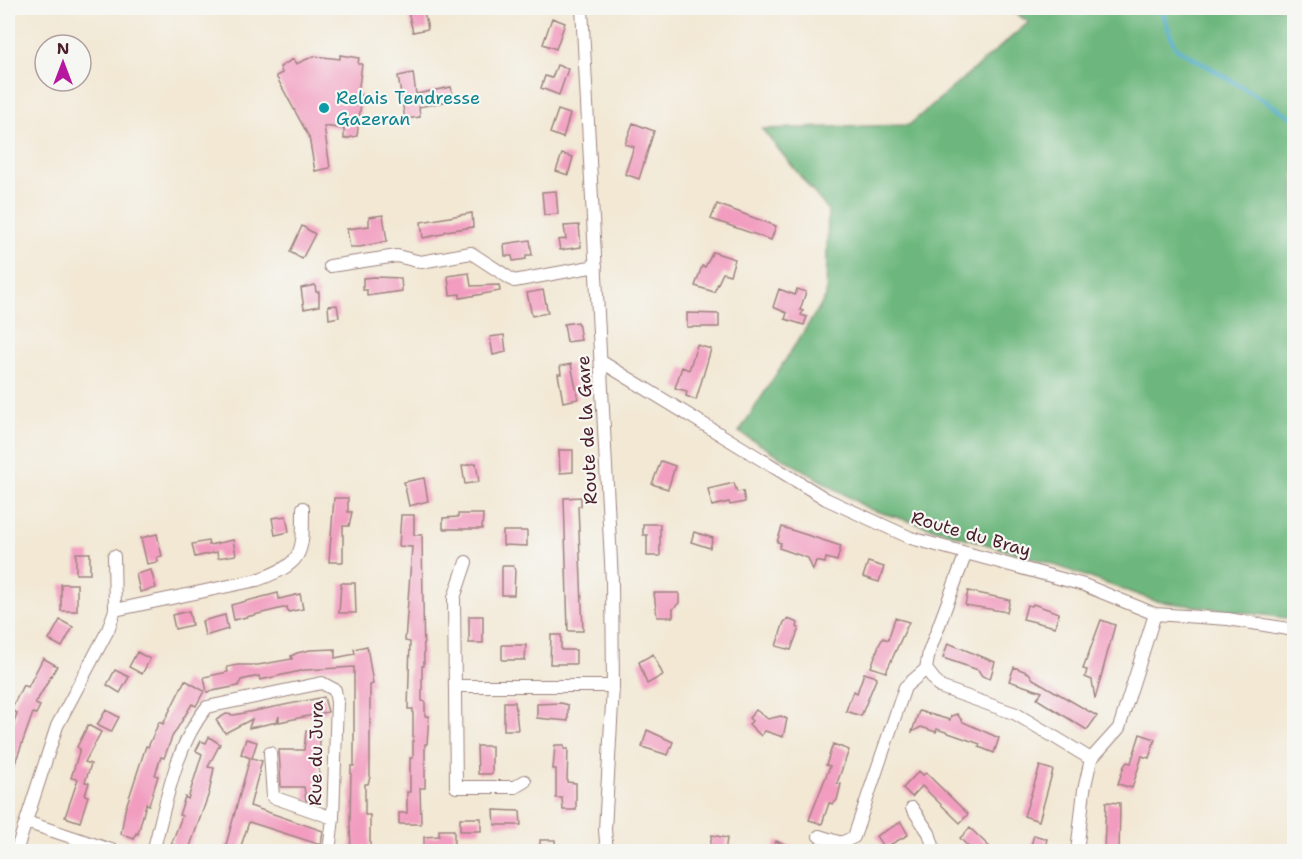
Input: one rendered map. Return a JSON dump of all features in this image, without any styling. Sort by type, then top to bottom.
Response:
[{"type":"street","name":"Route de la Gare","points":[[582,8],[612,581],[613,686],[607,852]]},
{"type":"street","points":[[330,266],[397,256],[421,262],[471,253],[514,281],[596,266]]},
{"type":"street","name":"Route du Bray","points":[[602,362],[826,499],[911,538],[1084,585],[1155,614],[1228,619],[1294,630]]},
{"type":"street","points":[[115,610],[257,580],[273,574],[296,558],[303,546],[303,508]]},
{"type":"street","points":[[966,553],[929,652],[927,669],[940,687],[1016,714],[1091,759]]},
{"type":"street","points":[[16,852],[57,726],[108,630],[115,610],[114,556]]},
{"type":"street","points":[[466,562],[454,598],[456,787],[515,787],[525,781]]},
{"type":"street","points":[[1077,852],[1084,790],[1091,759],[1119,728],[1155,614]]},
{"type":"street","points":[[819,836],[841,843],[854,837],[905,687],[927,669]]},
{"type":"street","name":"Rue du Jura","points":[[153,852],[180,758],[190,733],[207,707],[322,683],[335,690],[337,702],[333,818],[329,852]]},
{"type":"street","points":[[455,686],[613,686]]},
{"type":"street","points":[[270,753],[273,797],[333,818]]},
{"type":"street","points":[[912,808],[929,833],[934,852]]},
{"type":"street","points":[[26,822],[117,852]]},
{"type":"green space","points":[[1007,8],[1294,8],[1294,619],[1155,601],[1046,562],[869,509],[739,432],[826,297],[828,210],[762,129],[909,125],[1029,22]]},
{"type":"building","points":[[407,8],[423,8],[428,29],[413,32]]},
{"type":"building","points":[[552,18],[565,23],[556,49],[543,44]]},
{"type":"building","name":"Relais Tendresse Gazeran","points":[[340,55],[359,58],[358,64],[362,64],[358,94],[362,95],[357,136],[344,139],[344,129],[324,126],[330,168],[315,171],[309,137],[276,76],[282,73],[280,67],[293,59],[296,64],[314,56],[340,59]]},
{"type":"building","points":[[557,65],[568,69],[559,95],[541,88],[545,76],[552,78]]},
{"type":"building","points":[[413,73],[416,94],[451,87],[454,100],[419,107],[420,117],[405,119],[398,76]]},
{"type":"building","points":[[558,110],[570,114],[563,138],[550,133]]},
{"type":"building","points":[[633,123],[654,131],[639,179],[625,174],[634,147],[625,144]]},
{"type":"building","points":[[562,154],[573,157],[568,175],[556,171]]},
{"type":"building","points":[[556,191],[558,214],[544,215],[542,192]]},
{"type":"building","points":[[717,204],[776,226],[771,240],[711,219]]},
{"type":"building","points":[[472,213],[473,227],[446,231],[423,238],[421,222]]},
{"type":"building","points":[[383,215],[387,241],[350,247],[347,229],[369,226],[369,217]]},
{"type":"building","points":[[579,225],[581,247],[560,250],[558,240],[566,239],[564,226]]},
{"type":"building","points":[[302,226],[315,234],[302,259],[290,252]]},
{"type":"building","points":[[530,240],[532,255],[526,255],[526,259],[513,261],[512,256],[505,256],[504,244]]},
{"type":"building","points":[[713,252],[735,259],[730,275],[723,273],[714,292],[695,286],[702,266],[705,267]]},
{"type":"building","points":[[469,273],[471,286],[499,285],[500,291],[460,298],[460,294],[450,295],[448,276]]},
{"type":"building","points":[[363,278],[401,278],[402,291],[367,296],[367,290],[363,290]]},
{"type":"building","points":[[315,285],[316,292],[319,292],[319,306],[304,309],[301,288]]},
{"type":"building","points":[[779,289],[795,295],[797,289],[806,292],[800,310],[803,311],[801,315],[807,317],[804,325],[785,319],[787,313],[773,307]]},
{"type":"building","points":[[543,290],[548,313],[532,316],[527,293]]},
{"type":"building","points":[[337,305],[339,317],[329,319],[328,306]]},
{"type":"building","points":[[687,313],[719,314],[719,327],[687,327]]},
{"type":"building","points":[[578,322],[581,340],[567,342],[564,324]]},
{"type":"building","points":[[504,335],[506,352],[493,355],[490,337]]},
{"type":"building","points":[[697,345],[711,349],[696,400],[686,396],[687,391],[675,388],[682,367],[689,370]]},
{"type":"building","points":[[571,364],[578,399],[563,402],[558,374],[561,374],[560,366]]},
{"type":"building","points":[[559,450],[573,450],[573,472],[560,473]]},
{"type":"building","points":[[661,461],[675,466],[668,489],[652,484]]},
{"type":"building","points":[[476,463],[479,482],[465,484],[462,466]]},
{"type":"building","points":[[424,478],[428,501],[409,506],[404,482]]},
{"type":"building","points":[[734,483],[737,492],[743,491],[745,502],[730,505],[729,502],[712,506],[708,489]]},
{"type":"building","points":[[581,497],[581,506],[578,506],[583,631],[568,631],[564,498]]},
{"type":"building","points":[[334,498],[348,498],[348,512],[352,512],[349,526],[343,526],[343,562],[329,562]]},
{"type":"building","points":[[458,514],[483,514],[482,529],[443,529],[443,518],[458,517]]},
{"type":"building","points":[[401,515],[414,515],[414,535],[422,535],[424,666],[422,666],[422,701],[425,702],[425,716],[429,716],[427,744],[425,744],[425,788],[420,788],[421,824],[399,824],[399,813],[407,813],[407,792],[410,792],[410,758],[413,758],[413,709],[408,709],[410,642],[405,641],[412,547],[399,546]]},
{"type":"building","points":[[286,516],[289,532],[275,535],[272,518]]},
{"type":"building","points":[[643,524],[660,524],[660,556],[647,556],[647,535],[643,535]]},
{"type":"building","points":[[782,527],[841,546],[837,561],[826,558],[825,563],[816,561],[813,570],[808,558],[779,548],[781,543],[777,542]]},
{"type":"building","points":[[503,531],[527,531],[527,546],[503,545]]},
{"type":"building","points":[[694,532],[713,538],[710,548],[691,542]]},
{"type":"building","points":[[157,534],[162,556],[157,557],[158,562],[147,564],[141,538]]},
{"type":"building","points":[[233,540],[236,555],[218,558],[217,552],[195,557],[192,544],[208,541],[209,545]]},
{"type":"building","points":[[76,553],[90,553],[90,574],[76,574]]},
{"type":"building","points":[[868,562],[884,567],[879,582],[863,577]]},
{"type":"building","points":[[502,566],[513,566],[515,570],[514,595],[502,595]]},
{"type":"building","points":[[151,570],[156,588],[140,592],[136,574]]},
{"type":"building","points":[[341,583],[355,583],[356,613],[339,613]]},
{"type":"building","points":[[61,584],[77,584],[77,611],[61,611]]},
{"type":"building","points":[[968,591],[1010,600],[1007,612],[965,605]]},
{"type":"building","points":[[278,593],[279,599],[300,594],[303,609],[288,612],[287,607],[234,620],[231,605]]},
{"type":"building","points":[[654,593],[679,593],[679,603],[673,609],[673,617],[657,617]]},
{"type":"building","points":[[1033,604],[1059,613],[1055,627],[1023,619],[1027,605],[1032,606]]},
{"type":"building","points":[[189,611],[192,625],[175,629],[172,615]]},
{"type":"building","points":[[225,615],[228,629],[205,636],[202,621]]},
{"type":"building","points":[[469,616],[483,616],[483,643],[469,643]]},
{"type":"building","points":[[895,618],[909,622],[886,672],[871,667],[883,638],[888,640]]},
{"type":"building","points":[[788,619],[798,623],[799,628],[791,650],[776,646],[784,622]]},
{"type":"building","points":[[60,620],[73,627],[62,647],[49,640]]},
{"type":"building","points":[[1101,620],[1115,625],[1095,699],[1092,680],[1085,677],[1087,670],[1083,669]]},
{"type":"building","points":[[551,635],[561,635],[561,650],[576,650],[576,664],[550,664]]},
{"type":"building","points":[[948,643],[995,662],[990,679],[982,676],[978,670],[943,658]]},
{"type":"building","points":[[502,645],[526,645],[525,660],[502,660]]},
{"type":"building","points":[[367,646],[373,684],[370,685],[370,777],[368,784],[365,784],[365,815],[370,815],[370,851],[354,852],[351,851],[350,822],[351,766],[354,766],[354,667],[305,670],[260,680],[259,676],[241,680],[238,686],[207,692],[204,677],[228,672],[227,667],[258,665],[292,659],[291,656],[297,653],[310,650],[335,649],[335,658],[355,654],[354,649]]},
{"type":"building","points":[[137,652],[150,659],[142,674],[129,667]]},
{"type":"building","points":[[653,654],[663,675],[647,684],[639,662]]},
{"type":"building","points":[[43,658],[57,666],[35,704],[40,706],[36,714],[33,713],[8,783],[8,742],[17,713],[11,710],[23,685],[28,687]]},
{"type":"building","points":[[1014,667],[1029,673],[1033,679],[1097,716],[1087,730],[1037,699],[1042,692],[1009,681]]},
{"type":"building","points":[[115,670],[129,677],[120,693],[107,685]]},
{"type":"building","points":[[864,673],[877,677],[861,716],[846,711],[854,691],[857,693]]},
{"type":"building","points":[[185,680],[204,691],[196,706],[192,704],[172,737],[164,758],[161,757],[149,805],[146,804],[138,834],[136,833],[134,839],[121,834],[125,810],[146,746],[148,747],[159,722],[163,724]]},
{"type":"building","points":[[324,697],[328,712],[279,722],[279,716],[277,722],[249,728],[252,719],[225,733],[216,720],[226,714],[234,715]]},
{"type":"building","points":[[504,702],[515,702],[518,730],[504,730]]},
{"type":"building","points":[[537,704],[568,705],[568,721],[537,718]]},
{"type":"building","points":[[106,710],[119,717],[111,732],[97,725]]},
{"type":"building","points":[[756,710],[768,719],[781,716],[787,719],[783,737],[765,731],[761,736],[749,724],[752,721],[749,718]]},
{"type":"building","points":[[919,711],[950,720],[951,716],[957,714],[963,722],[999,738],[994,753],[979,747],[980,744],[937,729],[936,732],[921,727],[912,732]]},
{"type":"building","points":[[88,725],[101,732],[85,762],[91,764],[85,782],[89,783],[85,795],[88,796],[80,822],[65,817],[78,779],[71,778],[80,749],[77,747]]},
{"type":"building","points":[[647,730],[673,742],[668,755],[642,747]]},
{"type":"building","points":[[306,731],[318,731],[320,737],[318,804],[306,800],[304,787],[281,787],[279,750],[304,750]]},
{"type":"building","points":[[1140,734],[1155,739],[1149,758],[1142,756],[1132,788],[1118,784],[1124,766],[1127,762],[1131,763]]},
{"type":"building","points":[[209,737],[220,744],[208,767],[214,768],[209,793],[188,852],[172,852],[174,845],[171,845],[182,816],[179,815],[185,797],[188,799],[202,754],[196,751],[201,741],[206,743]]},
{"type":"building","points":[[246,739],[257,742],[252,758],[262,761],[250,806],[323,831],[321,845],[249,822],[239,852],[224,852],[250,758],[241,754]]},
{"type":"building","points":[[833,744],[849,750],[837,783],[841,784],[837,800],[833,804],[829,803],[822,824],[809,820],[830,766],[826,765]]},
{"type":"building","points":[[555,745],[564,745],[564,749],[568,749],[567,782],[576,783],[576,810],[563,810],[562,798],[556,798],[556,769],[553,769]]},
{"type":"building","points":[[477,746],[492,746],[492,774],[478,774]]},
{"type":"building","points":[[1040,766],[1053,770],[1039,821],[1024,816]]},
{"type":"building","points":[[919,771],[923,775],[926,773],[968,814],[960,823],[922,786],[912,797],[903,788]]},
{"type":"building","points":[[1106,802],[1120,803],[1119,851],[1104,850]]},
{"type":"building","points":[[494,810],[520,811],[521,825],[495,825]]},
{"type":"building","points":[[460,818],[481,818],[481,831],[460,831]]},
{"type":"building","points":[[901,822],[908,835],[884,848],[876,836]]},
{"type":"building","points":[[970,828],[995,852],[973,852],[960,838]]},
{"type":"building","points":[[439,830],[454,830],[454,850],[424,851],[424,837],[439,836]]},
{"type":"building","points":[[712,835],[727,838],[725,852],[709,852]]},
{"type":"building","points":[[1034,835],[1047,839],[1044,852],[1029,852]]},
{"type":"building","points":[[540,840],[555,840],[556,852],[540,852]]},
{"type":"building","points":[[776,841],[801,850],[801,852],[773,852]]},
{"type":"waterway","points":[[1161,8],[1175,47],[1294,118]]},
{"type":"place","name":"Relais Tendresse Gazeran","points":[[324,108]]}]
